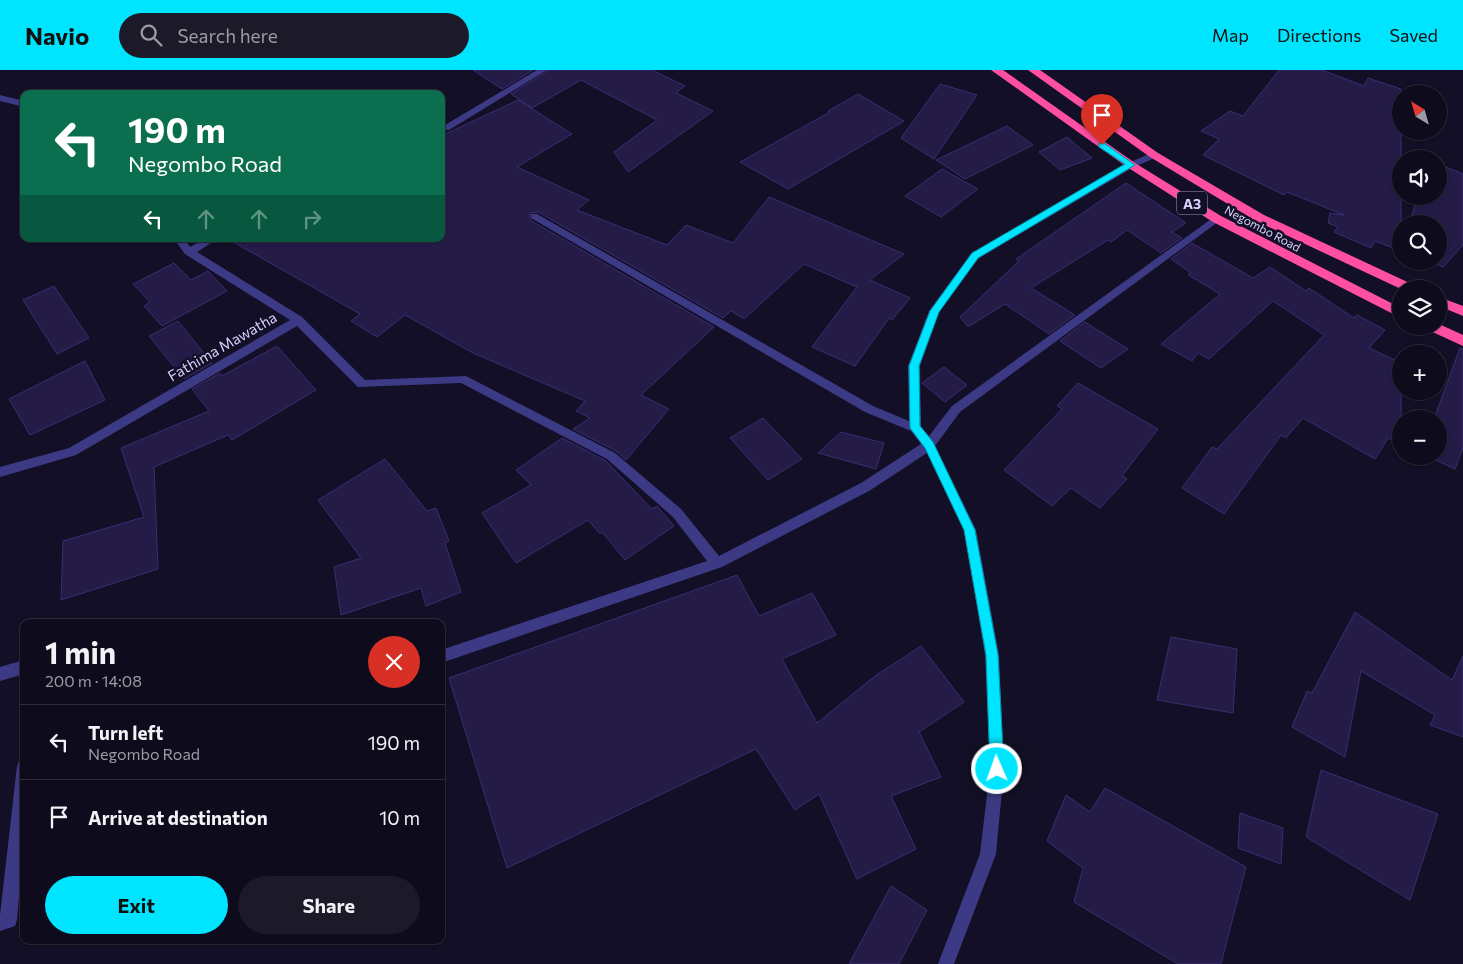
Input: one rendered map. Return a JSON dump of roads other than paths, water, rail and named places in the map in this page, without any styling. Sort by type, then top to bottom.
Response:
[{"type":"highway","name":"Negombo Road","points":[[996,70],[1131,165],[1217,219],[1392,308]]},
{"type":"highway","name":"Negombo Road","points":[[1033,70],[1154,155],[1260,218],[1392,280]]},
{"type":"highway","points":[[1447,304],[1463,311]]},
{"type":"highway","points":[[1447,334],[1463,341]]},
{"type":"street","points":[[445,128],[543,70]]},
{"type":"street","points":[[0,98],[20,103]]},
{"type":"street","points":[[915,428],[914,366],[934,311],[975,256],[1131,165],[1154,155]]},
{"type":"street","points":[[534,216],[869,408],[915,428],[929,445],[970,530],[992,655],[997,769],[988,854],[946,964]]},
{"type":"street","points":[[445,656],[717,562],[865,486],[929,445],[956,409],[1217,219]]},
{"type":"street","points":[[181,242],[189,252],[298,320]]},
{"type":"street","points":[[189,252],[207,242]]},
{"type":"street","name":"Fathima Mawatha","points":[[0,472],[72,452],[298,320],[362,384],[462,379],[611,456],[677,513],[717,562]]},
{"type":"street","points":[[0,674],[20,668]]},
{"type":"street","points":[[0,923],[9,920],[20,811]]}]
